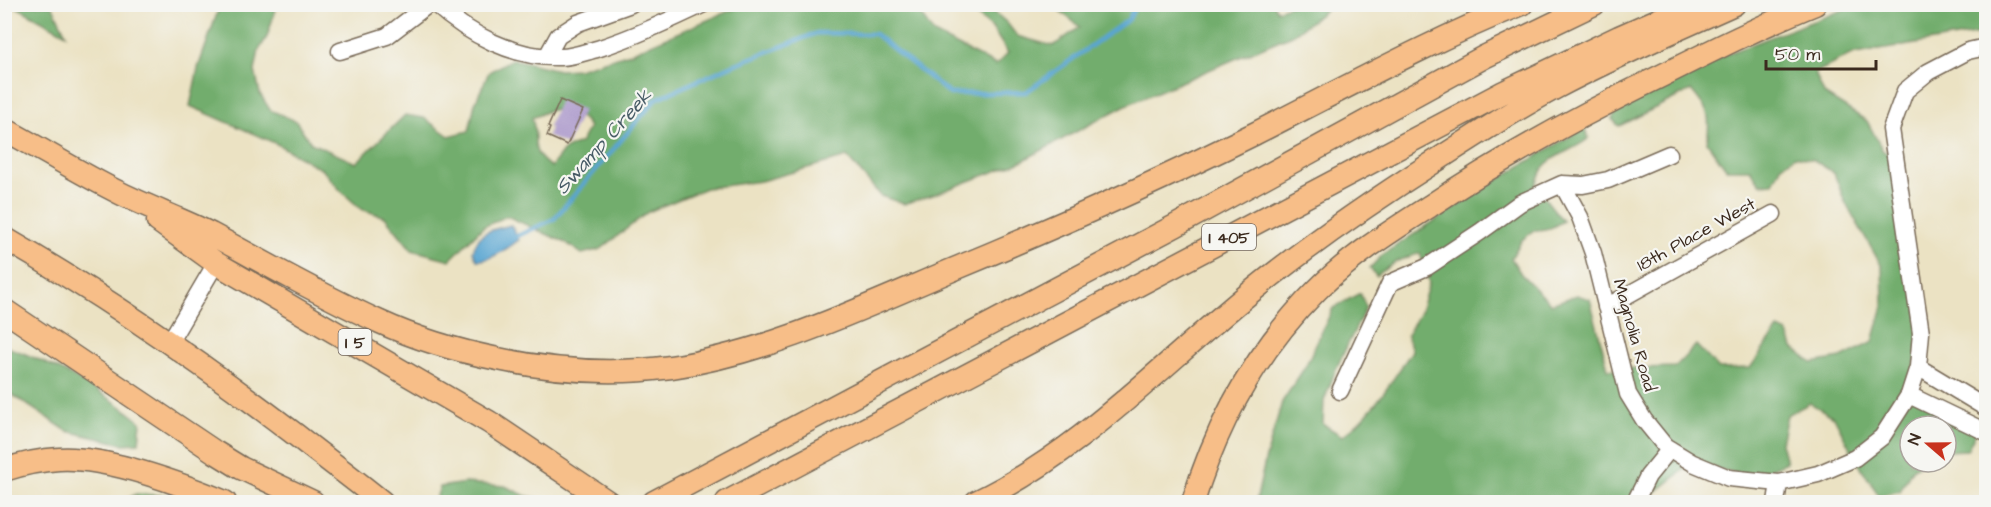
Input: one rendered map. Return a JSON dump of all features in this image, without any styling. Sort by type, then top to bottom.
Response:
[{"type":"highway","points":[[118,192],[206,232],[349,308],[383,324],[434,342],[497,359],[575,370],[609,371],[668,367],[707,360],[758,346],[819,325],[1078,218],[1179,171],[1468,26],[1522,4]]},
{"type":"highway","name":"I 405","points":[[685,486],[1175,226],[1484,57],[1594,4]]},
{"type":"highway","name":"I 405","points":[[727,502],[1502,93],[1694,4]]},
{"type":"highway","points":[[975,502],[1034,471],[1073,444],[1251,292],[1370,203],[1555,88],[1648,42],[1734,4]]},
{"type":"highway","points":[[1193,502],[1210,450],[1230,407],[1266,349],[1318,289],[1358,255],[1470,179],[1593,109],[1736,38],[1815,4]]},
{"type":"highway","name":"I 5","points":[[4,129],[118,192],[216,263],[489,422],[600,497]]},
{"type":"highway","points":[[4,238],[38,257],[169,343],[258,406],[377,498]]},
{"type":"highway","points":[[4,310],[215,452],[250,472],[313,502]]},
{"type":"highway","points":[[4,470],[37,461],[61,459],[90,461],[168,480],[225,502]]},
{"type":"highway","points":[[648,502],[685,486]]},
{"type":"highway","points":[[654,502],[685,486]]},
{"type":"street","points":[[340,51],[387,36],[429,4]]},
{"type":"street","points":[[435,4],[456,22],[484,38],[513,50],[548,56],[575,55],[629,39],[704,4]]},
{"type":"street","points":[[548,56],[558,36],[578,23],[631,4]]},
{"type":"street","name":"Magnolia Road","points":[[1562,184],[1580,217],[1593,253],[1628,394],[1644,420],[1665,446],[1693,463],[1729,478],[1779,483],[1818,474],[1855,458],[1882,436],[1909,395],[1918,368],[1922,333],[1891,129],[1905,91],[1928,72],[1968,51],[1986,47]]},
{"type":"street","points":[[1340,392],[1390,283],[1427,267],[1520,203],[1562,184],[1583,185],[1602,182],[1670,154]]},
{"type":"street","name":"18th Place West","points":[[1606,307],[1773,214]]},
{"type":"street","points":[[169,343],[216,263]]},
{"type":"street","points":[[1918,368],[1986,408]]},
{"type":"street","points":[[1909,395],[1986,432]]},
{"type":"street","points":[[1635,502],[1648,476],[1670,449]]},
{"type":"street","points":[[1776,502],[1779,483]]},
{"type":"green space","points":[[1273,4],[1277,10],[1291,5],[1332,5],[1294,34],[1124,106],[1022,161],[933,195],[904,204],[881,196],[847,157],[761,181],[706,188],[648,212],[601,249],[582,254],[566,243],[507,216],[483,227],[450,260],[412,250],[385,217],[361,209],[323,170],[277,144],[190,106],[198,68],[220,5],[277,5],[267,37],[259,50],[255,71],[260,94],[270,110],[296,121],[311,143],[356,163],[405,115],[424,118],[449,136],[469,131],[475,103],[489,72],[512,59],[559,70],[578,69],[630,53],[743,5],[914,5],[934,34],[996,65],[1008,53],[992,28],[965,5],[986,5],[1007,23],[1017,36],[1053,46],[1080,27],[1060,11],[1058,5]],"holes":[[[550,110],[577,114],[589,127],[581,142],[564,150],[551,167],[543,161],[536,150],[532,118]]]},
{"type":"green space","points":[[13,5],[52,5],[66,34]]},
{"type":"green space","points":[[1856,5],[1986,5],[1986,32],[1850,55],[1815,73],[1824,94],[1867,121],[1883,151],[1895,157],[1921,333],[1909,395],[1949,414],[1898,414],[1898,474],[1909,474],[1900,491],[1879,496],[1855,458],[1834,417],[1810,403],[1787,415],[1781,443],[1786,462],[1768,470],[1779,483],[1693,463],[1644,501],[1256,502],[1282,402],[1305,367],[1333,308],[1360,293],[1366,307],[1336,369],[1324,401],[1323,424],[1342,436],[1372,408],[1412,351],[1407,335],[1420,312],[1429,283],[1420,253],[1395,262],[1376,276],[1370,268],[1382,255],[1494,182],[1584,128],[1589,138],[1547,163],[1535,186],[1563,221],[1551,228],[1534,231],[1522,240],[1511,258],[1521,274],[1551,304],[1577,295],[1590,299],[1608,369],[1675,367],[1696,345],[1719,369],[1750,368],[1778,329],[1788,333],[1793,348],[1812,363],[1841,358],[1873,342],[1883,306],[1882,267],[1844,200],[1834,173],[1814,160],[1795,156],[1781,167],[1773,183],[1760,184],[1750,169],[1726,169],[1707,142],[1709,125],[1707,114],[1702,103],[1691,90],[1619,126],[1612,119],[1617,110],[1726,54]]},
{"type":"green space","points":[[4,346],[40,360],[111,399],[141,422],[139,443],[123,444],[67,431],[5,390]]},
{"type":"green space","points":[[1958,418],[1978,428],[1967,450],[1958,450]]},
{"type":"green space","points":[[465,483],[505,486],[526,496],[557,502],[435,501],[440,487]]},
{"type":"green space","points":[[136,494],[180,496],[192,502],[122,502]]},
{"type":"water","points":[[511,225],[519,240],[494,256],[477,260],[473,251],[482,235]]},
{"type":"building","points":[[560,100],[583,110],[567,145],[547,136],[550,128],[548,127]]},
{"type":"waterway","name":"Swamp Creek","points":[[513,238],[554,219],[656,99],[733,65],[817,33],[875,34],[950,94],[1026,92],[1129,19],[1136,4]]},
{"type":"waterway","name":"Swamp Creek","points":[[164,502],[176,489]]}]
